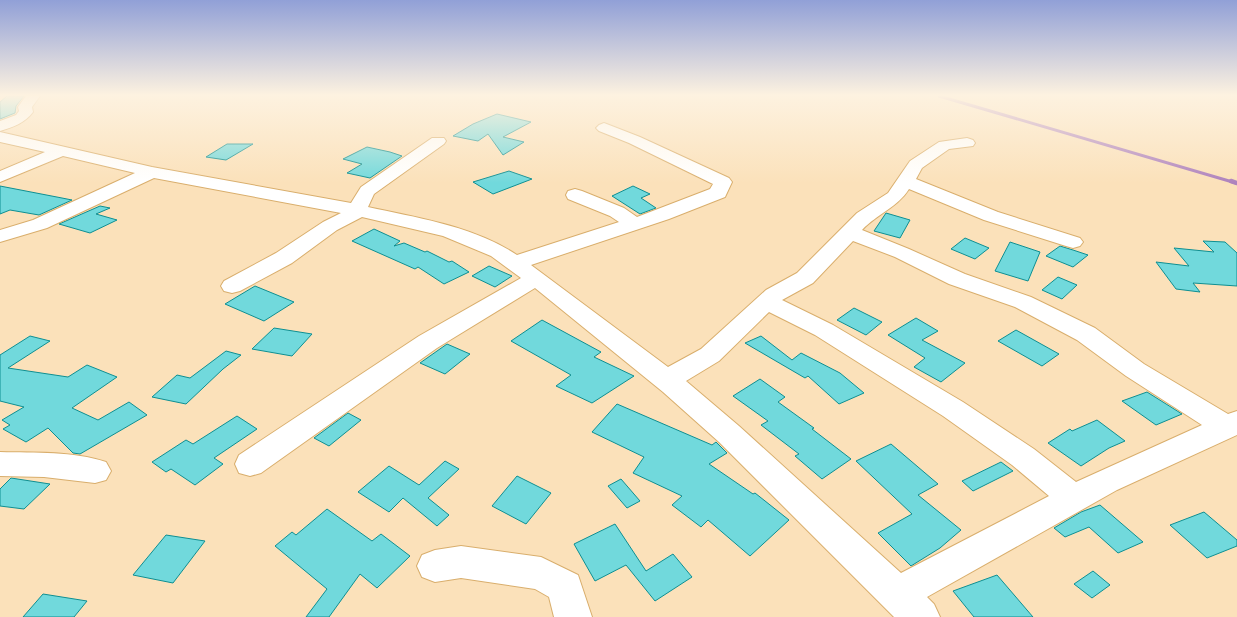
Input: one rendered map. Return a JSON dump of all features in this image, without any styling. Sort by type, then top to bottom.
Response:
[{"type":"street","points":[[514,263],[634,224],[718,193],[723,182],[665,156],[645,144],[604,128]]},
{"type":"street","points":[[0,137],[152,172],[360,211],[450,232],[498,252],[536,278],[666,380],[729,434],[921,617]]},
{"type":"street","points":[[360,211],[358,207],[359,202],[367,190],[438,141]]},
{"type":"street","points":[[666,380],[710,355],[774,295],[805,278],[864,218],[895,198],[916,164],[945,146],[967,143]]},
{"type":"street","points":[[0,177],[62,151]]},
{"type":"street","points":[[0,236],[40,224],[152,172]]},
{"type":"street","points":[[906,181],[991,216],[1073,242]]},
{"type":"street","points":[[575,195],[617,212],[634,224]]},
{"type":"street","points":[[232,286],[284,258],[330,226],[360,211]]},
{"type":"street","points":[[849,232],[902,253],[957,279],[1023,302],[1086,334],[1135,370],[1232,424]]},
{"type":"street","points":[[250,464],[428,342],[536,278]]},
{"type":"street","points":[[767,302],[824,330],[953,409],[1023,457],[1074,498]]},
{"type":"street","points":[[897,594],[1106,481],[1232,424]]},
{"type":"street","points":[[0,464],[44,465],[95,471]]},
{"type":"street","points":[[435,566],[461,562],[541,573],[565,588],[573,617]]},
{"type":"building","points":[[472,125],[526,125],[503,137],[524,142],[503,155],[488,134],[478,141],[453,136]]},
{"type":"building","points":[[227,144],[253,144],[226,160],[206,157]]},
{"type":"building","points":[[367,147],[402,156],[370,178],[347,173],[362,164],[343,159]]},
{"type":"building","points":[[509,171],[532,179],[493,194],[473,182]]},
{"type":"building","points":[[0,186],[72,200],[39,215],[10,210],[0,214]]},
{"type":"building","points":[[633,186],[650,194],[641,198],[656,208],[640,214],[612,196]]},
{"type":"building","points":[[100,206],[110,208],[96,214],[117,220],[90,233],[59,224]]},
{"type":"building","points":[[886,213],[910,220],[900,238],[874,231]]},
{"type":"building","points":[[374,229],[400,241],[394,246],[404,243],[425,252],[427,251],[449,262],[452,261],[469,272],[444,284],[418,267],[415,269],[352,241]]},
{"type":"building","points":[[965,238],[989,248],[975,259],[951,249]]},
{"type":"building","points":[[1203,241],[1225,242],[1237,253],[1237,286],[1193,283],[1200,292],[1176,289],[1156,262],[1189,266],[1174,248],[1214,252]]},
{"type":"building","points":[[1010,242],[1040,252],[1028,281],[995,271]]},
{"type":"building","points":[[1060,246],[1088,255],[1073,267],[1046,256]]},
{"type":"building","points":[[489,266],[512,276],[495,287],[472,276]]},
{"type":"building","points":[[1058,277],[1077,285],[1062,299],[1042,290]]},
{"type":"building","points":[[255,286],[294,302],[264,321],[225,304]]},
{"type":"building","points":[[854,308],[882,322],[866,335],[837,320]]},
{"type":"building","points":[[916,318],[938,331],[922,340],[965,363],[941,382],[914,367],[925,358],[888,335]]},
{"type":"building","points":[[542,320],[601,352],[594,357],[634,376],[592,403],[556,386],[571,375],[511,341]]},
{"type":"building","points":[[274,328],[312,334],[292,356],[252,349]]},
{"type":"building","points":[[1016,330],[1059,354],[1042,366],[998,341]]},
{"type":"building","points":[[30,336],[50,341],[8,368],[68,377],[87,365],[117,377],[72,408],[98,420],[129,402],[147,415],[80,454],[73,453],[48,428],[26,442],[3,429],[10,425],[2,420],[24,407],[0,401],[0,355]]},
{"type":"building","points":[[761,336],[792,360],[801,353],[840,373],[864,393],[839,404],[808,376],[805,378],[745,343]]},
{"type":"building","points":[[447,344],[470,354],[445,374],[420,363]]},
{"type":"building","points":[[226,351],[241,355],[223,369],[186,404],[152,397],[177,375],[190,378]]},
{"type":"building","points":[[760,379],[785,397],[778,402],[814,428],[812,429],[851,459],[822,479],[795,456],[799,454],[761,425],[768,421],[733,396]]},
{"type":"building","points":[[1147,392],[1182,414],[1156,425],[1122,401]]},
{"type":"building","points":[[617,404],[712,445],[716,442],[727,453],[709,464],[753,494],[755,493],[789,520],[750,556],[708,520],[701,527],[672,505],[682,496],[633,473],[644,457],[592,432]]},
{"type":"building","points":[[348,413],[361,420],[329,446],[314,438]]},
{"type":"building","points":[[237,416],[257,429],[214,458],[223,464],[195,485],[171,469],[166,472],[152,462],[186,440],[193,444]]},
{"type":"building","points":[[1097,420],[1125,441],[1109,448],[1081,466],[1048,443],[1070,429],[1072,431]]},
{"type":"building","points":[[891,444],[938,484],[918,495],[961,530],[940,548],[911,566],[878,533],[912,514],[856,461]]},
{"type":"building","points":[[445,461],[459,469],[428,498],[449,515],[437,526],[403,498],[389,512],[358,492],[389,466],[419,485]]},
{"type":"building","points":[[1001,462],[1013,471],[973,491],[962,481]]},
{"type":"building","points":[[517,476],[551,493],[526,524],[492,506]]},
{"type":"building","points":[[11,478],[50,484],[24,509],[0,506],[0,489]]},
{"type":"building","points":[[621,479],[640,501],[627,508],[608,486]]},
{"type":"building","points":[[1100,505],[1143,542],[1118,553],[1089,527],[1065,537],[1054,528],[1081,512]]},
{"type":"building","points":[[327,509],[372,541],[381,534],[410,556],[377,588],[360,574],[329,617],[306,617],[327,589],[275,546],[292,532],[296,535]]},
{"type":"building","points":[[1204,512],[1237,540],[1237,546],[1207,558],[1170,525]]},
{"type":"building","points":[[615,524],[646,571],[673,554],[692,577],[655,601],[626,565],[595,581],[574,544]]},
{"type":"building","points":[[166,535],[205,541],[173,583],[133,575]]},
{"type":"building","points":[[1093,571],[1110,585],[1092,598],[1074,584]]},
{"type":"building","points":[[997,575],[1033,617],[974,617],[953,591]]},
{"type":"building","points":[[43,594],[87,601],[74,617],[23,617]]},
{"type":"waterway","points":[[1037,125],[1236,183]]},
{"type":"waterway","points":[[1231,181],[1237,183]]}]
